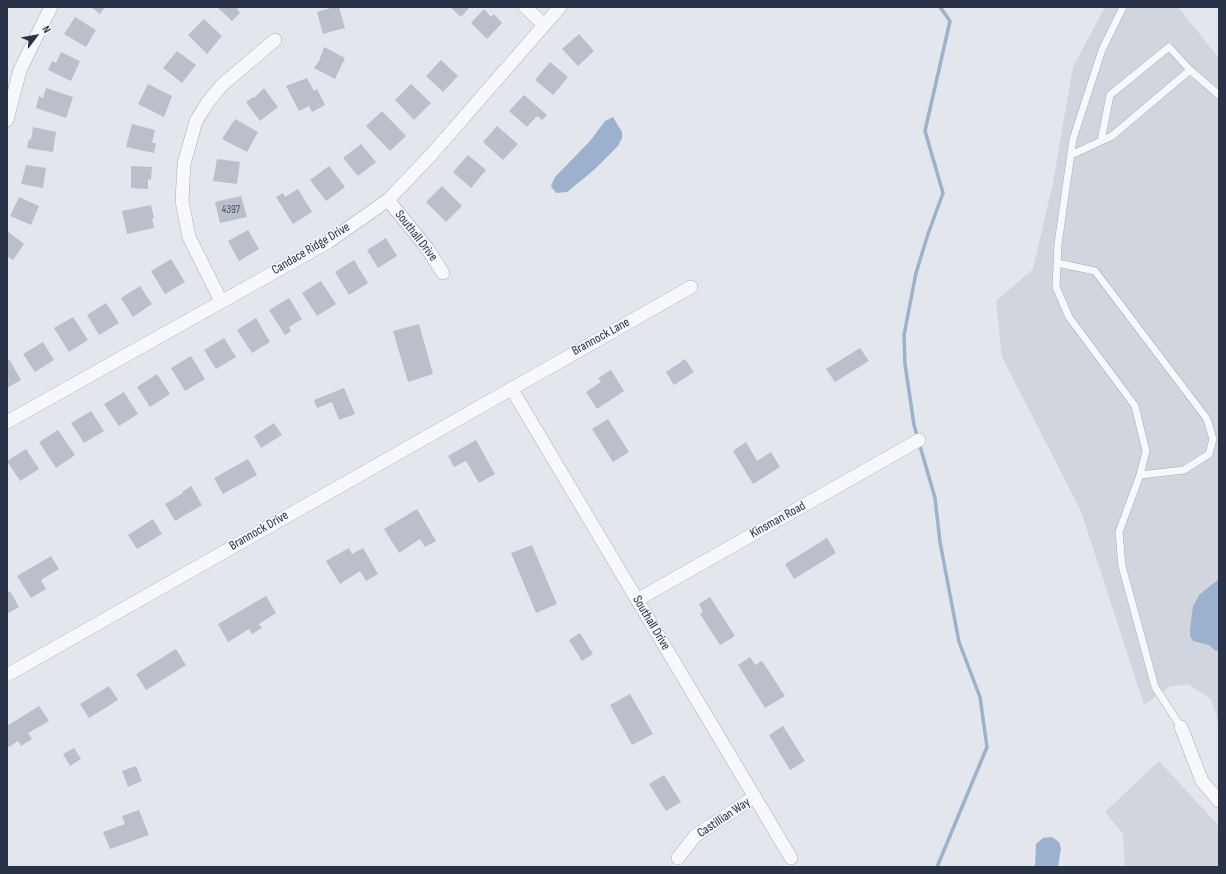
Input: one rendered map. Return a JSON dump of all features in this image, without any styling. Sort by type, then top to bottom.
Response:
[{"type":"street","points":[[7,120],[10,97],[20,70],[51,7]]},
{"type":"street","points":[[525,7],[543,24]]},
{"type":"street","name":"Candace Ridge Drive","points":[[7,422],[328,242],[388,200],[431,155],[543,24],[560,7]]},
{"type":"street","points":[[221,301],[189,237],[182,201],[184,164],[196,121],[208,102],[222,85],[276,40]]},
{"type":"street","name":"Southall Drive","points":[[388,200],[428,248],[443,273]]},
{"type":"street","name":"Brannock Lane","points":[[511,388],[691,287]]},
{"type":"street","name":"Southall Drive","points":[[511,388],[791,858]]},
{"type":"street","name":"Brannock Drive","points":[[7,675],[511,388]]},
{"type":"street","name":"Kinsman Road","points":[[637,600],[919,440]]},
{"type":"street","points":[[1181,727],[1202,781],[1219,801]]},
{"type":"street","name":"Castillian Way","points":[[678,858],[695,836],[754,797]]},
{"type":"lane","points":[[1123,7],[1102,50],[1073,139],[1058,244],[1056,287],[1069,317],[1135,406],[1146,451],[1140,475],[1119,532],[1122,566],[1155,687],[1181,727]]},
{"type":"lane","points":[[1101,141],[1110,95],[1169,46],[1190,70],[1219,95]]},
{"type":"lane","points":[[1071,155],[1112,136],[1190,70]]},
{"type":"lane","points":[[1057,263],[1095,271],[1207,419],[1212,439],[1209,454],[1184,470],[1140,475]]},
{"type":"shaded area","points":[[1105,7],[1178,7],[1219,58],[1219,731],[1216,714],[1211,699],[1188,684],[1169,687],[1144,705],[1081,511],[1002,357],[996,301],[1033,269],[1053,183],[1073,67]]},
{"type":"shaded area","points":[[1159,761],[1219,826],[1219,867],[1125,867],[1123,834],[1105,812]]},
{"type":"water","points":[[613,117],[622,132],[622,138],[618,146],[594,170],[567,192],[556,193],[551,186],[555,177],[590,141],[605,121]]},
{"type":"water","points":[[1219,579],[1219,649],[1216,651],[1209,645],[1193,641],[1190,636],[1190,629],[1193,606],[1199,595]]},
{"type":"water","points":[[1052,837],[1059,842],[1061,848],[1058,867],[1035,867],[1036,844],[1043,838]]},
{"type":"building","points":[[91,7],[105,7],[100,14]]},
{"type":"building","points":[[217,7],[239,7],[237,9],[240,13],[232,21]]},
{"type":"building","points":[[339,7],[345,28],[323,34],[317,12]]},
{"type":"building","points":[[450,7],[470,7],[461,17]]},
{"type":"building","points":[[484,9],[491,17],[494,14],[502,23],[487,39],[471,23]]},
{"type":"building","points":[[75,17],[96,30],[86,47],[64,34]]},
{"type":"building","points":[[204,19],[222,36],[207,54],[188,35]]},
{"type":"building","points":[[579,34],[594,51],[578,66],[562,49]]},
{"type":"building","points":[[324,47],[345,58],[335,79],[314,68],[319,61]]},
{"type":"building","points":[[177,51],[196,65],[182,83],[163,68]]},
{"type":"building","points":[[61,52],[80,61],[71,81],[48,70],[52,61],[56,63]]},
{"type":"building","points":[[441,60],[458,76],[443,92],[426,76]]},
{"type":"building","points":[[550,62],[568,77],[553,95],[535,80]]},
{"type":"building","points":[[307,78],[314,91],[317,89],[325,105],[312,112],[309,106],[299,111],[286,86]]},
{"type":"building","points":[[148,84],[172,96],[164,117],[138,104]]},
{"type":"building","points":[[411,84],[431,103],[414,120],[395,100]]},
{"type":"building","points":[[46,88],[73,97],[66,118],[36,108],[39,96],[43,98]]},
{"type":"building","points":[[264,88],[278,107],[260,121],[246,102],[253,97],[254,98]]},
{"type":"building","points":[[524,95],[547,115],[542,120],[537,116],[527,127],[509,111]]},
{"type":"building","points":[[382,111],[406,136],[390,151],[366,126]]},
{"type":"building","points":[[235,119],[258,132],[247,152],[222,139]]},
{"type":"building","points":[[132,124],[155,130],[152,143],[156,143],[154,153],[126,147]]},
{"type":"building","points":[[497,126],[518,144],[503,160],[483,142]]},
{"type":"building","points":[[33,127],[56,132],[53,152],[27,148],[29,139],[31,140]]},
{"type":"building","points":[[361,144],[376,162],[358,176],[343,158]]},
{"type":"building","points":[[468,155],[486,170],[471,188],[453,172]]},
{"type":"building","points":[[217,159],[240,162],[237,184],[213,181]]},
{"type":"building","points":[[26,165],[46,168],[43,188],[21,184]]},
{"type":"building","points":[[131,166],[152,167],[151,180],[148,179],[148,189],[131,188]]},
{"type":"building","points":[[329,166],[345,187],[326,201],[310,180]]},
{"type":"building","points":[[442,186],[462,206],[446,222],[426,202]]},
{"type":"building","points":[[298,189],[312,212],[293,224],[276,197],[283,193],[285,197]]},
{"type":"building","points":[[241,196],[247,217],[220,223],[215,202]]},
{"type":"building","points":[[19,197],[39,206],[31,225],[10,216]]},
{"type":"building","points":[[151,205],[154,218],[152,219],[154,228],[127,234],[122,211]]},
{"type":"building","points":[[248,230],[259,249],[239,261],[228,241]]},
{"type":"building","points":[[7,231],[24,244],[13,260],[7,256]]},
{"type":"building","points":[[386,238],[397,256],[378,268],[367,250]]},
{"type":"building","points":[[171,259],[185,282],[165,294],[151,271]]},
{"type":"building","points":[[354,260],[368,283],[349,295],[335,272]]},
{"type":"building","points":[[321,281],[336,304],[317,316],[302,293]]},
{"type":"building","points":[[140,286],[152,304],[133,317],[121,298]]},
{"type":"building","points":[[289,298],[302,319],[289,327],[291,331],[285,335],[269,310]]},
{"type":"building","points":[[106,303],[119,323],[99,335],[87,315]]},
{"type":"building","points":[[73,317],[88,340],[69,352],[54,328]]},
{"type":"building","points":[[256,318],[270,342],[252,353],[237,330]]},
{"type":"building","points":[[419,324],[433,374],[408,382],[393,331]]},
{"type":"building","points":[[224,338],[236,357],[216,369],[204,350]]},
{"type":"building","points":[[43,342],[54,360],[35,372],[23,354]]},
{"type":"building","points":[[860,348],[869,361],[835,382],[826,369]]},
{"type":"building","points":[[191,356],[205,379],[185,391],[171,368]]},
{"type":"building","points":[[9,359],[21,380],[7,388],[7,361]]},
{"type":"building","points":[[685,359],[694,372],[674,385],[666,372]]},
{"type":"building","points":[[611,370],[624,391],[597,409],[586,392],[601,382],[598,378]]},
{"type":"building","points":[[157,374],[170,394],[150,407],[137,387]]},
{"type":"building","points":[[344,388],[355,414],[339,420],[332,402],[317,408],[314,400]]},
{"type":"building","points":[[124,392],[138,414],[119,426],[104,404]]},
{"type":"building","points":[[91,411],[104,431],[84,443],[71,423]]},
{"type":"building","points":[[608,419],[629,452],[613,462],[592,429]]},
{"type":"building","points":[[274,423],[282,435],[261,448],[254,436]]},
{"type":"building","points":[[58,430],[75,455],[56,468],[39,442]]},
{"type":"building","points":[[476,440],[495,474],[479,483],[466,461],[454,467],[448,456]]},
{"type":"building","points":[[746,442],[757,461],[771,452],[780,467],[753,484],[733,451]]},
{"type":"building","points":[[26,449],[39,469],[20,481],[7,461]]},
{"type":"building","points":[[248,459],[257,475],[223,494],[214,478]]},
{"type":"building","points":[[191,486],[202,505],[175,521],[165,504],[183,493],[182,492]]},
{"type":"building","points":[[417,509],[436,541],[425,547],[420,539],[399,553],[384,529]]},
{"type":"building","points":[[153,519],[162,534],[137,549],[128,535]]},
{"type":"building","points":[[827,538],[836,553],[794,579],[785,564]]},
{"type":"building","points":[[532,545],[557,604],[536,613],[511,553]]},
{"type":"building","points":[[349,548],[352,554],[363,548],[378,574],[366,581],[360,571],[340,584],[326,561]]},
{"type":"building","points":[[51,556],[59,569],[41,580],[46,589],[31,598],[17,576]]},
{"type":"building","points":[[10,591],[19,607],[7,614],[7,593]]},
{"type":"building","points":[[266,596],[276,613],[259,624],[262,628],[252,634],[249,629],[228,642],[218,624]]},
{"type":"building","points":[[710,597],[735,636],[720,645],[700,614],[703,612],[699,604]]},
{"type":"building","points":[[580,633],[593,654],[582,661],[569,640]]},
{"type":"building","points":[[176,649],[186,665],[146,690],[136,674]]},
{"type":"building","points":[[750,657],[755,665],[762,661],[785,696],[765,708],[738,665]]},
{"type":"building","points":[[109,686],[118,700],[89,718],[80,704]]},
{"type":"building","points":[[630,694],[653,734],[632,745],[610,705]]},
{"type":"building","points":[[39,706],[49,721],[28,733],[32,739],[21,746],[18,741],[9,747],[7,743],[7,726]]},
{"type":"building","points":[[783,726],[805,761],[790,770],[769,735]]},
{"type":"building","points":[[74,748],[81,759],[70,766],[63,754]]},
{"type":"building","points":[[136,766],[142,781],[128,787],[122,771]]},
{"type":"building","points":[[664,775],[681,802],[666,811],[649,784]]},
{"type":"building","points":[[139,810],[149,835],[110,849],[103,832],[125,824],[122,816]]},
{"type":"waterway","points":[[937,867],[987,747],[980,697],[959,642],[940,542],[935,498],[914,425],[905,364],[904,335],[916,273],[943,193],[925,131],[950,21],[940,7]]}]
